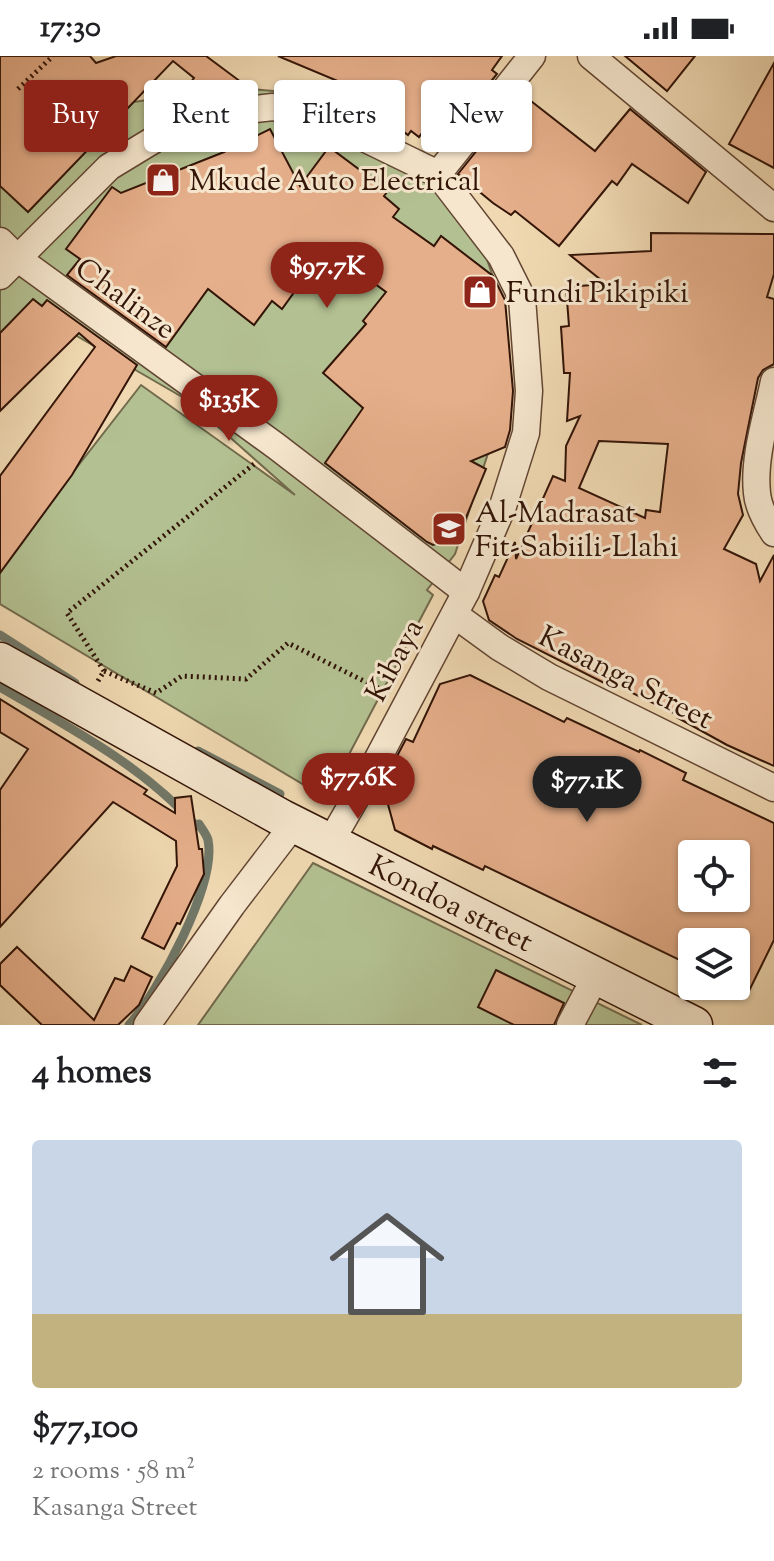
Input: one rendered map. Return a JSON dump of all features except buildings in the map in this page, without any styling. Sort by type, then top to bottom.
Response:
[{"type":"street","points":[[6,259],[109,167],[201,115],[273,107],[329,121],[438,174],[532,56]]},
{"type":"street","points":[[591,56],[774,208]]},
{"type":"street","name":"Kibaya","points":[[331,841],[460,603],[503,506],[526,433],[529,391],[522,298],[501,256],[438,174]]},
{"type":"street","name":"Chalinze","points":[[6,259],[276,446],[460,603]]},
{"type":"street","points":[[774,381],[758,458],[757,494],[764,517],[774,533]]},
{"type":"street","name":"Kasanga Street","points":[[460,603],[499,647],[549,677],[774,788]]},
{"type":"street","name":"Kondoa street","points":[[0,661],[294,824],[694,1025]]},
{"type":"street","points":[[147,1025],[294,824]]},
{"type":"street","points":[[570,1025],[596,976]]},
{"type":"path","points":[[18,89],[53,56]]},
{"type":"path","points":[[276,446],[67,613],[104,671],[156,693],[182,676],[246,679],[288,643],[407,702]]},
{"type":"path","points":[[82,706],[104,671]]},
{"type":"green space","points":[[258,90],[274,91],[274,152],[402,152],[473,219],[500,297],[495,432],[455,554],[427,590],[433,595],[326,798],[0,604],[0,566],[141,385],[295,495],[189,401],[56,324],[0,341],[0,123],[24,119],[24,152],[128,152],[128,103],[144,100],[144,152],[258,152]]},
{"type":"green space","points":[[313,863],[642,1025],[198,1025]]},
{"type":"waterway","points":[[0,635],[75,683]]},
{"type":"waterway","points":[[0,687],[129,766],[196,826],[199,824],[207,838],[208,860],[195,910],[169,964],[129,1025]]},
{"type":"waterway","points":[[198,751],[280,794]]},
{"type":"place","name":"Mkude Auto Electrical","points":[[163,180]]},
{"type":"place","name":"Fundi Pikipiki","points":[[480,292]]},
{"type":"place","name":"Al-Madrasat Fit-Sabiili-Llahi","points":[[449,529]]}]
